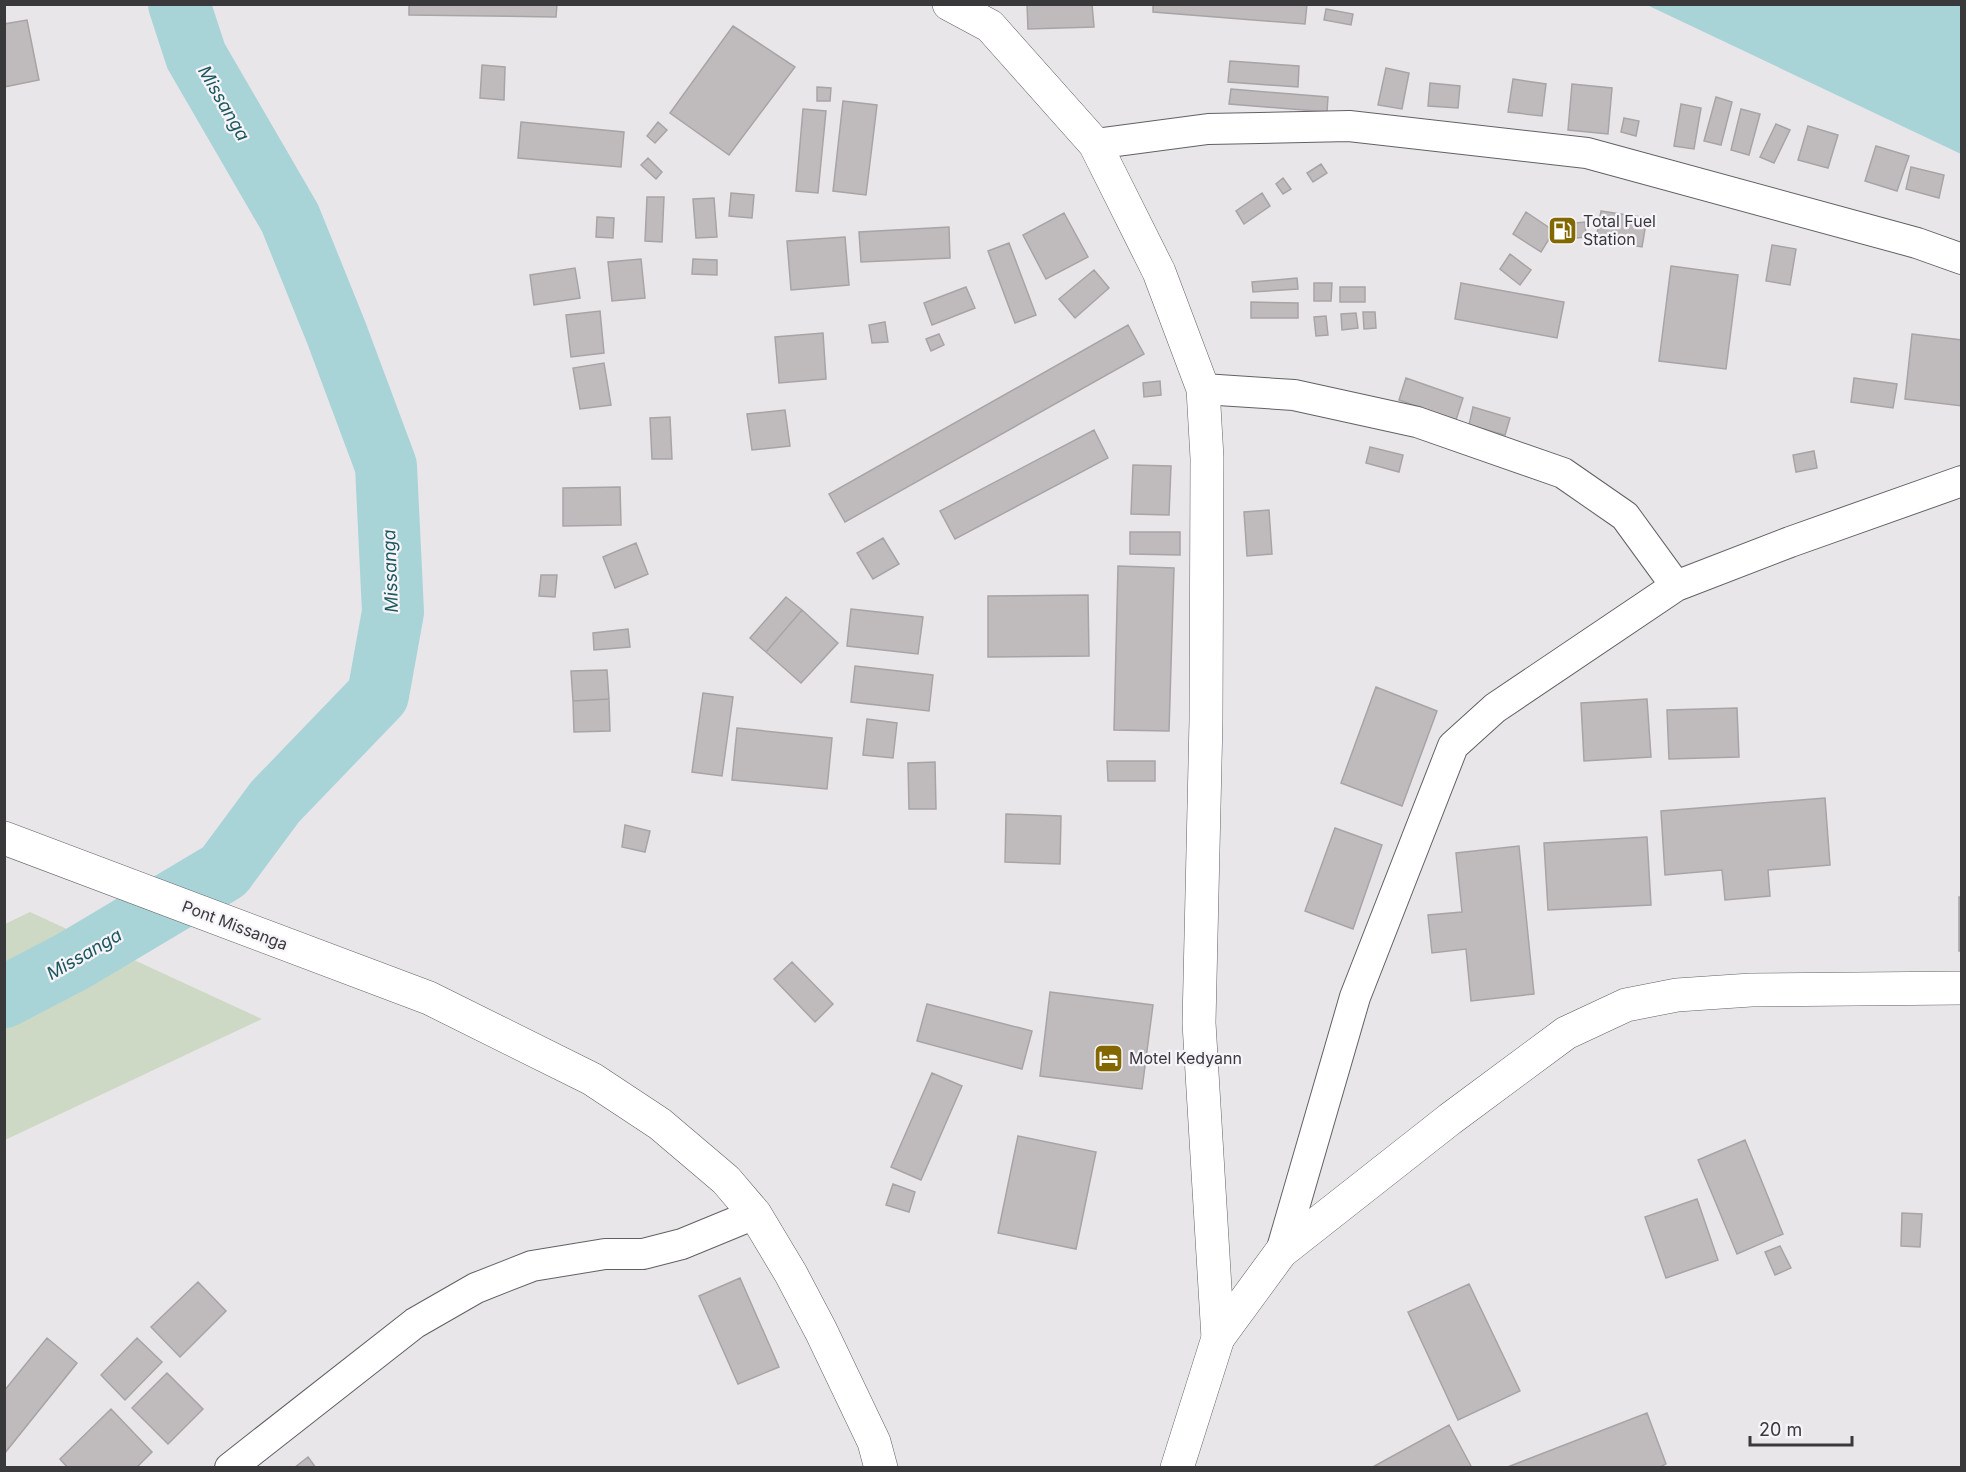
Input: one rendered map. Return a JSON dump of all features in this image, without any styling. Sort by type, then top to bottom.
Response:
[{"type":"main road","points":[[949,4],[990,26],[1095,144],[1159,272],[1203,389],[1207,458],[1206,720],[1199,1023],[1218,1338]]},
{"type":"main road","name":"Pont Missanga","points":[[4,838],[429,998],[592,1079],[660,1124],[726,1180],[755,1214],[821,1330],[874,1442],[881,1467]]},
{"type":"main road","points":[[1177,1467],[1218,1338],[1281,1252],[1450,1119],[1566,1033],[1626,1005],[1677,994],[1751,990],[1962,988]]},
{"type":"street","points":[[1095,144],[1208,129],[1349,126],[1587,153],[1917,243],[1962,259]]},
{"type":"street","points":[[1203,389],[1294,395],[1417,422],[1563,473],[1625,516],[1676,586]]},
{"type":"street","points":[[1281,1252],[1355,997],[1453,746],[1495,708],[1676,586],[1790,542],[1962,481]]},
{"type":"street","points":[[230,1467],[340,1384],[415,1323],[476,1288],[532,1266],[604,1254],[643,1254],[682,1244],[755,1214]]},
{"type":"green space","points":[[30,912],[262,1019],[5,1140],[5,924]]},
{"type":"water","points":[[1647,5],[1961,5],[1961,154]]},
{"type":"building","points":[[409,4],[557,4],[556,17],[409,15]]},
{"type":"building","points":[[1027,4],[1092,4],[1094,27],[1028,29]]},
{"type":"building","points":[[1153,4],[1307,4],[1305,24],[1153,12]]},
{"type":"building","points":[[1326,9],[1353,14],[1351,25],[1324,20]]},
{"type":"building","points":[[27,20],[39,80],[4,87],[4,24]]},
{"type":"building","points":[[733,26],[795,67],[729,155],[670,113]]},
{"type":"building","points":[[1230,61],[1299,66],[1298,87],[1228,82]]},
{"type":"building","points":[[482,65],[505,67],[504,100],[480,98]]},
{"type":"building","points":[[1386,68],[1409,73],[1402,109],[1378,105]]},
{"type":"building","points":[[1513,79],[1546,84],[1542,116],[1508,112]]},
{"type":"building","points":[[1430,83],[1460,86],[1458,108],[1428,106]]},
{"type":"building","points":[[1572,84],[1612,88],[1608,134],[1568,130]]},
{"type":"building","points":[[817,87],[831,88],[830,101],[817,101]]},
{"type":"building","points":[[1231,89],[1328,97],[1327,112],[1229,104]]},
{"type":"building","points":[[1716,97],[1732,102],[1721,145],[1704,141]]},
{"type":"building","points":[[843,101],[877,105],[866,195],[833,191]]},
{"type":"building","points":[[1681,104],[1701,108],[1694,149],[1674,146]]},
{"type":"building","points":[[803,109],[826,111],[818,193],[796,191]]},
{"type":"building","points":[[1741,109],[1760,114],[1749,155],[1731,150]]},
{"type":"building","points":[[1624,118],[1639,121],[1636,136],[1621,132]]},
{"type":"building","points":[[521,122],[624,132],[621,167],[518,158]]},
{"type":"building","points":[[658,122],[667,130],[655,143],[647,136]]},
{"type":"building","points":[[1776,124],[1790,130],[1774,163],[1760,157]]},
{"type":"building","points":[[1808,126],[1838,135],[1828,168],[1798,160]]},
{"type":"building","points":[[1876,146],[1909,156],[1897,191],[1865,181]]},
{"type":"building","points":[[648,158],[662,172],[656,179],[641,165]]},
{"type":"building","points":[[1321,164],[1327,173],[1313,182],[1307,173]]},
{"type":"building","points":[[1911,167],[1944,175],[1939,198],[1906,189]]},
{"type":"building","points":[[1283,178],[1291,189],[1283,194],[1276,184]]},
{"type":"building","points":[[731,193],[754,195],[752,218],[729,216]]},
{"type":"building","points":[[1262,193],[1270,206],[1244,224],[1236,211]]},
{"type":"building","points":[[647,197],[664,197],[662,242],[645,241]]},
{"type":"building","points":[[714,198],[717,237],[696,238],[693,199]]},
{"type":"building","points":[[1601,211],[1647,218],[1642,247],[1596,239]]},
{"type":"building","points":[[1526,212],[1554,231],[1541,252],[1513,234]]},
{"type":"building","points":[[1064,213],[1088,257],[1046,279],[1023,235]]},
{"type":"building","points":[[597,217],[614,218],[613,238],[596,237]]},
{"type":"building","points":[[1585,222],[1586,237],[1556,240],[1555,225]]},
{"type":"building","points":[[949,227],[950,258],[861,262],[859,232]]},
{"type":"building","points":[[845,237],[849,285],[791,290],[787,241]]},
{"type":"building","points":[[1009,243],[1036,315],[1015,323],[988,251]]},
{"type":"building","points":[[1772,245],[1796,249],[1790,285],[1766,281]]},
{"type":"building","points":[[1510,254],[1531,270],[1520,285],[1500,269]]},
{"type":"building","points":[[641,259],[645,298],[612,301],[608,262]]},
{"type":"building","points":[[693,259],[717,260],[717,275],[692,274]]},
{"type":"building","points":[[1671,266],[1738,275],[1726,369],[1659,361]]},
{"type":"building","points":[[575,268],[580,298],[534,305],[530,275]]},
{"type":"building","points":[[1094,270],[1109,288],[1075,318],[1059,299]]},
{"type":"building","points":[[1297,278],[1298,289],[1253,292],[1252,282]]},
{"type":"building","points":[[1314,283],[1332,283],[1331,301],[1314,301]]},
{"type":"building","points":[[1461,283],[1564,302],[1557,338],[1455,319]]},
{"type":"building","points":[[966,287],[975,308],[932,325],[924,303]]},
{"type":"building","points":[[1340,287],[1365,287],[1365,302],[1340,302]]},
{"type":"building","points":[[1251,302],[1298,303],[1298,318],[1251,318]]},
{"type":"building","points":[[600,311],[604,353],[571,357],[566,315]]},
{"type":"building","points":[[1363,312],[1375,312],[1376,328],[1364,329]]},
{"type":"building","points":[[1356,313],[1358,328],[1342,330],[1341,314]]},
{"type":"building","points":[[1326,316],[1328,335],[1316,336],[1314,317]]},
{"type":"building","points":[[885,322],[888,342],[872,343],[869,325]]},
{"type":"building","points":[[1128,325],[1144,354],[845,522],[829,494]]},
{"type":"building","points":[[823,333],[826,379],[779,383],[775,337]]},
{"type":"building","points":[[939,334],[944,345],[931,351],[926,339]]},
{"type":"building","points":[[1912,334],[1962,340],[1962,406],[1905,399]]},
{"type":"building","points":[[604,363],[611,405],[580,409],[573,368]]},
{"type":"building","points":[[1406,378],[1463,398],[1456,420],[1399,400]]},
{"type":"building","points":[[1854,378],[1897,384],[1893,408],[1851,402]]},
{"type":"building","points":[[1160,381],[1161,395],[1144,397],[1143,383]]},
{"type":"building","points":[[1473,407],[1510,418],[1505,435],[1469,425]]},
{"type":"building","points":[[785,410],[790,446],[752,450],[747,414]]},
{"type":"building","points":[[670,417],[672,459],[652,459],[650,418]]},
{"type":"building","points":[[1094,430],[1108,458],[955,539],[940,511]]},
{"type":"building","points":[[1370,447],[1403,455],[1399,472],[1366,463]]},
{"type":"building","points":[[1814,451],[1817,468],[1796,472],[1793,455]]},
{"type":"building","points":[[1133,465],[1171,466],[1169,515],[1131,514]]},
{"type":"building","points":[[620,487],[621,525],[563,526],[563,488]]},
{"type":"building","points":[[1269,510],[1272,554],[1247,556],[1244,512]]},
{"type":"building","points":[[1130,532],[1180,532],[1180,555],[1130,554]]},
{"type":"building","points":[[883,538],[899,564],[873,579],[857,553]]},
{"type":"building","points":[[636,543],[648,574],[615,588],[603,557]]},
{"type":"building","points":[[1118,566],[1174,568],[1169,731],[1114,730]]},
{"type":"building","points":[[541,575],[557,575],[555,597],[539,596]]},
{"type":"building","points":[[1088,595],[1089,656],[988,657],[988,596]]},
{"type":"building","points":[[786,597],[802,610],[766,652],[750,638]]},
{"type":"building","points":[[851,609],[923,617],[918,654],[847,646]]},
{"type":"building","points":[[802,610],[838,643],[801,683],[766,652]]},
{"type":"building","points":[[628,629],[630,647],[594,650],[593,633]]},
{"type":"building","points":[[855,666],[933,675],[929,711],[851,702]]},
{"type":"building","points":[[607,670],[609,699],[573,701],[571,671]]},
{"type":"building","points":[[1376,687],[1437,711],[1402,806],[1341,783]]},
{"type":"building","points":[[703,693],[733,697],[722,776],[692,772]]},
{"type":"building","points":[[609,699],[610,731],[574,732],[573,701]]},
{"type":"building","points":[[1647,699],[1651,757],[1584,761],[1581,703]]},
{"type":"building","points":[[1737,708],[1739,757],[1669,759],[1667,710]]},
{"type":"building","points":[[867,719],[897,723],[893,758],[863,755]]},
{"type":"building","points":[[737,728],[832,738],[827,789],[732,780]]},
{"type":"building","points":[[1107,761],[1155,761],[1155,781],[1108,781]]},
{"type":"building","points":[[935,762],[936,809],[909,809],[908,763]]},
{"type":"building","points":[[1825,798],[1830,865],[1768,870],[1770,896],[1725,900],[1722,870],[1665,875],[1661,811]]},
{"type":"building","points":[[1006,814],[1061,816],[1060,864],[1005,862]]},
{"type":"building","points":[[625,825],[650,831],[645,852],[622,847]]},
{"type":"building","points":[[1335,828],[1382,845],[1353,929],[1305,911]]},
{"type":"building","points":[[1647,837],[1651,905],[1548,910],[1544,843]]},
{"type":"building","points":[[1519,846],[1534,994],[1471,1001],[1466,949],[1432,953],[1428,915],[1462,912],[1456,853]]},
{"type":"building","points":[[1959,897],[1962,897],[1962,951],[1959,951]]},
{"type":"building","points":[[792,962],[833,1004],[815,1022],[774,979]]},
{"type":"building","points":[[1050,992],[1153,1005],[1142,1089],[1040,1076]]},
{"type":"building","points":[[927,1004],[1032,1031],[1022,1069],[917,1041]]},
{"type":"building","points":[[932,1073],[962,1086],[921,1180],[891,1167]]},
{"type":"building","points":[[1018,1136],[1096,1152],[1076,1249],[998,1233]]},
{"type":"building","points":[[1745,1140],[1783,1234],[1737,1254],[1698,1160]]},
{"type":"building","points":[[893,1184],[915,1192],[909,1212],[886,1205]]},
{"type":"building","points":[[1697,1199],[1718,1260],[1666,1278],[1645,1217]]},
{"type":"building","points":[[1902,1213],[1922,1214],[1920,1247],[1901,1246]]},
{"type":"building","points":[[1780,1246],[1791,1268],[1775,1275],[1765,1252]]},
{"type":"building","points":[[740,1278],[779,1367],[738,1384],[699,1296]]},
{"type":"building","points":[[198,1282],[226,1311],[180,1357],[151,1327]]},
{"type":"building","points":[[1469,1284],[1520,1391],[1458,1420],[1408,1312]]},
{"type":"building","points":[[47,1338],[77,1363],[4,1454],[4,1391]]},
{"type":"building","points":[[137,1338],[162,1362],[125,1400],[101,1375]]},
{"type":"building","points":[[167,1373],[203,1409],[168,1444],[132,1408]]},
{"type":"building","points":[[111,1409],[152,1452],[136,1468],[68,1468],[60,1459]]},
{"type":"building","points":[[1647,1413],[1666,1464],[1658,1468],[1505,1468]]},
{"type":"building","points":[[1449,1425],[1472,1468],[1371,1468]]},
{"type":"building","points":[[308,1457],[316,1468],[294,1468]]},
{"type":"waterway","name":"Missanga","points":[[4,997],[73,961],[224,871],[275,802],[378,695],[393,612],[386,466],[290,218],[196,56],[179,4]]},
{"type":"place","name":"Total Fuel Station","points":[[1562,230]]},
{"type":"place","name":"Motel Kedyann","points":[[1108,1058]]}]
